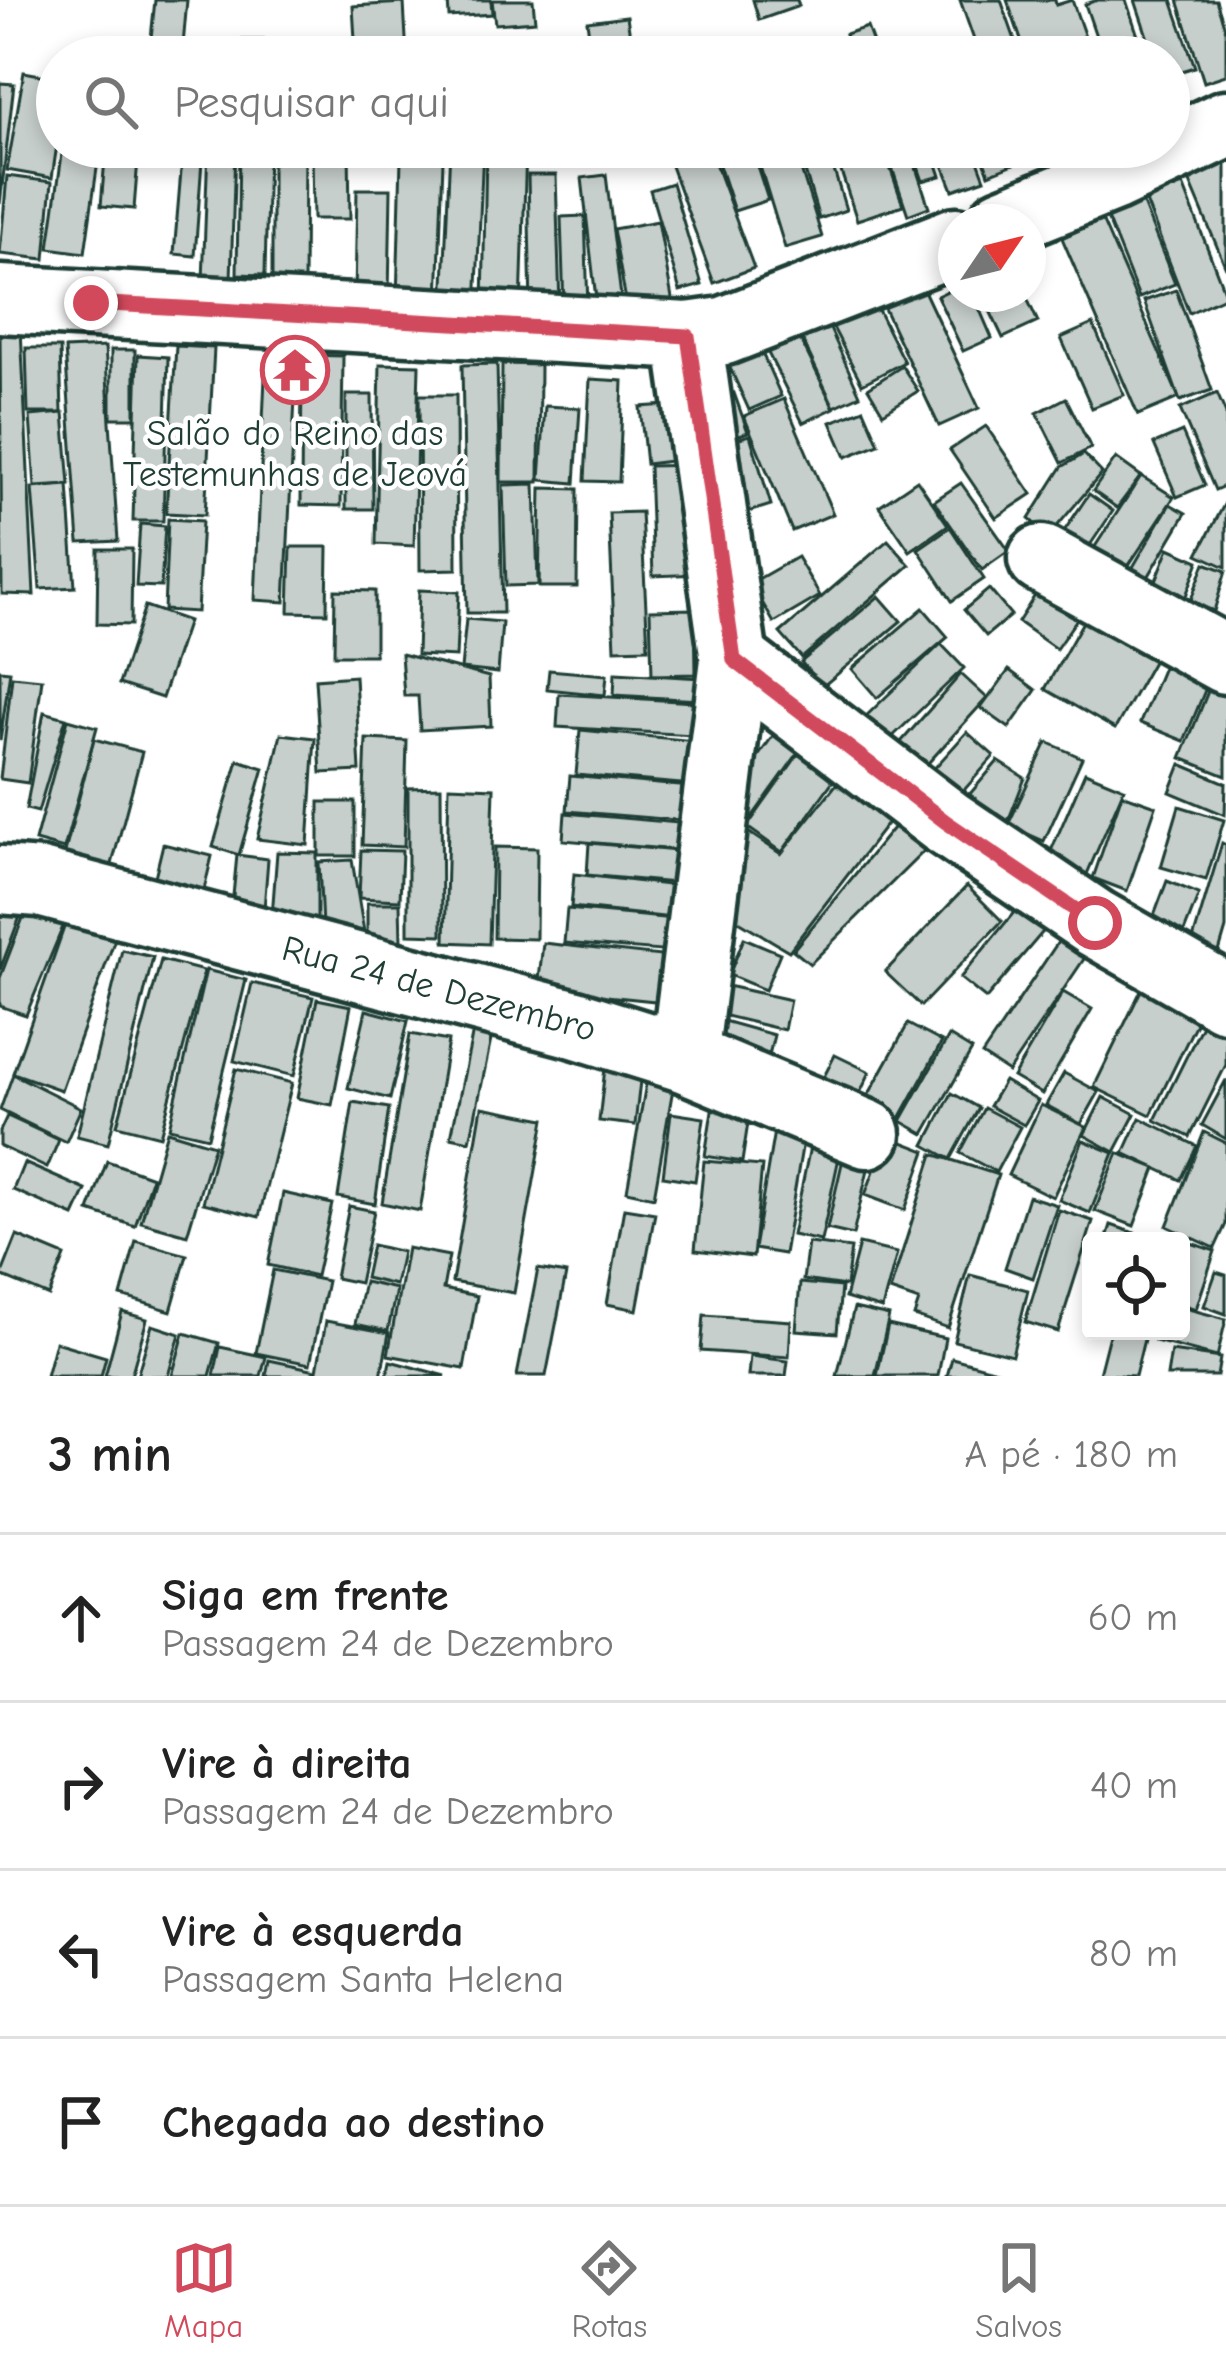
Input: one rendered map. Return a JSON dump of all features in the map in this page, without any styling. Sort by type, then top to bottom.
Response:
[{"type":"street","points":[[1190,141],[1226,124]]},
{"type":"street","points":[[1046,205],[1133,168]]},
{"type":"street","points":[[0,299],[688,336],[724,331],[938,248]]},
{"type":"street","points":[[684,1058],[734,660],[688,336]]},
{"type":"street","points":[[1042,559],[1226,660]]},
{"type":"street","points":[[734,660],[946,822],[1095,923],[1226,998]]},
{"type":"street","name":"Rua 24 de Dezembro","points":[[0,880],[40,883],[575,1024],[684,1058],[867,1134]]},
{"type":"building","points":[[155,0],[187,0],[184,36],[151,36]]},
{"type":"building","points":[[448,0],[491,0],[492,14],[449,17]]},
{"type":"building","points":[[492,0],[533,0],[535,21],[495,24]]},
{"type":"building","points":[[753,0],[797,0],[799,6],[759,20]]},
{"type":"building","points":[[960,0],[1001,0],[1014,36],[973,36]]},
{"type":"building","points":[[1007,0],[1055,0],[1056,5],[1072,0],[1085,36],[1020,36]]},
{"type":"building","points":[[1126,0],[1138,36],[1096,36],[1085,4]]},
{"type":"building","points":[[1135,0],[1172,0],[1184,36],[1147,36]]},
{"type":"building","points":[[1178,0],[1216,0],[1226,31],[1226,75],[1204,82]]},
{"type":"building","points":[[404,3],[406,36],[355,36],[353,6]]},
{"type":"building","points":[[627,16],[630,36],[589,36],[587,21]]},
{"type":"building","points":[[867,27],[870,36],[846,36]]},
{"type":"building","points":[[24,72],[36,74],[36,168],[54,168],[52,178],[7,170]]},
{"type":"building","points":[[0,83],[14,84],[0,204]]},
{"type":"building","points":[[1226,145],[1226,268],[1184,168],[1190,168],[1190,160]]},
{"type":"building","points":[[60,168],[97,168],[85,253],[49,248]]},
{"type":"building","points":[[104,168],[137,168],[134,209],[101,206]]},
{"type":"building","points":[[181,168],[201,168],[195,256],[174,254]]},
{"type":"building","points":[[207,168],[234,168],[231,281],[203,281]]},
{"type":"building","points":[[239,168],[268,168],[265,275],[237,274]]},
{"type":"building","points":[[272,168],[305,168],[304,286],[272,286]]},
{"type":"building","points":[[312,168],[349,168],[350,219],[313,219]]},
{"type":"building","points":[[401,168],[443,168],[438,302],[397,300]]},
{"type":"building","points":[[449,168],[482,168],[476,310],[443,308]]},
{"type":"building","points":[[486,168],[525,168],[521,309],[483,308]]},
{"type":"building","points":[[672,168],[717,168],[754,268],[714,283]]},
{"type":"building","points":[[720,168],[758,168],[768,200],[734,211]]},
{"type":"building","points":[[760,168],[801,168],[822,237],[785,248]]},
{"type":"building","points":[[804,168],[833,168],[846,210],[819,219]]},
{"type":"building","points":[[840,168],[890,168],[903,205],[857,220]]},
{"type":"building","points":[[892,168],[916,168],[929,207],[908,215]]},
{"type":"building","points":[[918,168],[938,168],[941,176],[923,181]]},
{"type":"building","points":[[944,168],[981,168],[985,179],[953,190]]},
{"type":"building","points":[[528,175],[556,175],[560,308],[531,309]]},
{"type":"building","points":[[606,175],[621,297],[596,299],[582,178]]},
{"type":"building","points":[[7,176],[52,182],[45,259],[0,254]]},
{"type":"building","points":[[672,183],[702,285],[680,291],[650,190]]},
{"type":"building","points":[[1183,185],[1226,296],[1189,313],[1145,199]]},
{"type":"building","points":[[357,189],[391,189],[389,296],[355,296]]},
{"type":"building","points":[[1139,194],[1175,284],[1139,298],[1103,208]]},
{"type":"building","points":[[585,216],[588,307],[564,308],[561,217]]},
{"type":"building","points":[[1102,220],[1179,398],[1138,415],[1062,238]]},
{"type":"building","points":[[658,221],[674,309],[629,317],[613,229]]},
{"type":"building","points":[[920,282],[979,408],[939,426],[880,300]]},
{"type":"building","points":[[1176,290],[1212,390],[1180,401],[1144,301]]},
{"type":"building","points":[[869,292],[904,362],[862,384],[826,314]]},
{"type":"building","points":[[820,307],[860,395],[834,407],[793,320]]},
{"type":"building","points":[[945,312],[981,312],[992,338],[963,351]]},
{"type":"building","points":[[991,312],[1033,312],[1038,322],[1003,338]]},
{"type":"building","points":[[790,318],[834,408],[803,423],[758,333]]},
{"type":"building","points":[[1093,324],[1124,395],[1092,408],[1061,338]]},
{"type":"building","points":[[21,329],[34,595],[2,594],[0,331]]},
{"type":"building","points":[[755,337],[781,396],[749,410],[723,352]]},
{"type":"building","points":[[176,346],[214,348],[205,515],[166,513]]},
{"type":"building","points":[[105,347],[118,541],[79,543],[65,349]]},
{"type":"building","points":[[26,348],[60,348],[62,413],[28,413]]},
{"type":"building","points":[[111,350],[135,350],[135,418],[111,418]]},
{"type":"building","points":[[138,355],[168,357],[163,521],[133,521]]},
{"type":"building","points":[[302,355],[343,356],[341,506],[301,505]]},
{"type":"building","points":[[380,364],[419,365],[414,546],[376,544]]},
{"type":"building","points":[[497,364],[503,613],[467,613],[462,365]]},
{"type":"building","points":[[502,364],[540,365],[539,482],[501,482]]},
{"type":"building","points":[[902,366],[918,391],[883,413],[868,388]]},
{"type":"building","points":[[265,377],[296,378],[285,602],[255,600]]},
{"type":"building","points":[[590,379],[623,381],[619,482],[585,481]]},
{"type":"building","points":[[734,393],[748,432],[717,443],[704,403]]},
{"type":"building","points":[[1217,393],[1226,414],[1226,485],[1215,490],[1180,409]]},
{"type":"building","points":[[346,395],[372,395],[373,509],[346,509]]},
{"type":"building","points":[[419,395],[456,395],[457,569],[420,570]]},
{"type":"building","points":[[1066,398],[1091,448],[1062,463],[1037,413]]},
{"type":"building","points":[[784,399],[833,514],[792,531],[744,416]]},
{"type":"building","points":[[681,404],[687,459],[646,464],[640,407]]},
{"type":"building","points":[[545,406],[580,408],[575,483],[540,480]]},
{"type":"building","points":[[864,409],[879,444],[846,457],[831,422]]},
{"type":"building","points":[[64,413],[70,485],[35,487],[30,416]]},
{"type":"building","points":[[986,426],[1032,494],[996,518],[950,450]]},
{"type":"building","points":[[1182,432],[1205,485],[1177,497],[1154,444]]},
{"type":"building","points":[[750,435],[771,505],[729,518],[708,448]]},
{"type":"building","points":[[1084,454],[1102,473],[1049,536],[1029,519],[1062,467]]},
{"type":"building","points":[[1116,458],[1141,476],[1117,508],[1093,491]]},
{"type":"building","points":[[696,465],[700,574],[653,576],[649,466]]},
{"type":"building","points":[[1141,476],[1174,497],[1117,583],[1085,562]]},
{"type":"building","points":[[917,480],[948,525],[910,551],[879,506]]},
{"type":"building","points":[[961,483],[1009,551],[982,570],[934,501]]},
{"type":"building","points":[[535,484],[538,585],[506,586],[503,485]]},
{"type":"building","points":[[68,485],[75,587],[40,589],[32,488]]},
{"type":"building","points":[[541,488],[578,489],[577,587],[539,587]]},
{"type":"building","points":[[1089,494],[1113,511],[1078,563],[1054,546]]},
{"type":"building","points":[[1226,501],[1226,567],[1198,554]]},
{"type":"building","points":[[1170,504],[1186,513],[1141,589],[1126,579]]},
{"type":"building","points":[[641,512],[648,648],[615,649],[609,513]]},
{"type":"building","points":[[168,519],[202,521],[197,612],[164,610]]},
{"type":"building","points":[[140,524],[165,526],[161,587],[136,586]]},
{"type":"building","points":[[950,527],[984,579],[952,601],[918,549]]},
{"type":"building","points":[[888,540],[910,565],[802,658],[780,633]]},
{"type":"building","points":[[291,547],[328,547],[327,613],[289,612]]},
{"type":"building","points":[[1169,548],[1199,561],[1184,601],[1153,588]]},
{"type":"building","points":[[98,549],[132,549],[131,625],[97,624]]},
{"type":"building","points":[[797,557],[820,596],[774,623],[751,583]]},
{"type":"building","points":[[1205,563],[1226,571],[1214,611],[1190,602]]},
{"type":"building","points":[[1041,586],[1081,613],[1056,649],[1018,622]]},
{"type":"building","points":[[989,589],[1011,615],[986,636],[964,610]]},
{"type":"building","points":[[335,590],[375,591],[375,655],[334,655]]},
{"type":"building","points":[[419,590],[459,592],[456,657],[417,655]]},
{"type":"building","points":[[879,596],[901,621],[822,687],[801,662]]},
{"type":"building","points":[[145,606],[188,621],[162,698],[119,684]]},
{"type":"building","points":[[923,608],[948,637],[877,698],[852,669]]},
{"type":"building","points":[[695,609],[696,674],[652,675],[650,610]]},
{"type":"building","points":[[1089,611],[1159,651],[1115,729],[1045,689]]},
{"type":"building","points":[[466,619],[502,622],[498,673],[461,669]]},
{"type":"building","points":[[941,644],[964,668],[886,743],[863,719]]},
{"type":"building","points":[[401,654],[489,677],[491,726],[420,730],[418,696],[404,696]]},
{"type":"building","points":[[1166,660],[1210,678],[1184,741],[1140,723]]},
{"type":"building","points":[[0,670],[10,671],[0,741]]},
{"type":"building","points":[[549,670],[607,675],[605,695],[547,689]]},
{"type":"building","points":[[1009,670],[1036,690],[1009,728],[981,708]]},
{"type":"building","points":[[615,673],[702,678],[700,700],[614,695]]},
{"type":"building","points":[[961,674],[987,698],[919,773],[894,750]]},
{"type":"building","points":[[12,676],[42,679],[28,783],[0,779]]},
{"type":"building","points":[[355,676],[360,771],[321,773],[315,679]]},
{"type":"building","points":[[1211,684],[1226,690],[1226,776],[1181,758]]},
{"type":"building","points":[[559,694],[695,702],[693,735],[557,727]]},
{"type":"building","points":[[44,712],[66,718],[38,812],[26,809]]},
{"type":"building","points":[[68,719],[97,727],[64,849],[35,841]]},
{"type":"building","points":[[784,720],[809,738],[745,827],[731,795]]},
{"type":"building","points":[[580,730],[696,741],[693,785],[576,775]]},
{"type":"building","points":[[967,732],[994,756],[958,797],[930,773]]},
{"type":"building","points":[[281,734],[315,738],[308,845],[257,839]]},
{"type":"building","points":[[94,739],[142,752],[111,868],[64,856]]},
{"type":"building","points":[[366,739],[407,741],[404,847],[362,845]]},
{"type":"building","points":[[807,742],[842,768],[782,852],[747,827]]},
{"type":"building","points":[[1047,742],[1082,758],[1044,841],[1008,825]]},
{"type":"building","points":[[238,760],[264,768],[239,855],[213,847]]},
{"type":"building","points":[[998,761],[1025,778],[1001,839],[957,809]]},
{"type":"building","points":[[1181,764],[1226,783],[1225,815],[1170,792]]},
{"type":"building","points":[[1085,772],[1124,788],[1084,881],[1045,865]]},
{"type":"building","points":[[570,776],[691,787],[688,821],[567,811]]},
{"type":"building","points":[[842,777],[890,820],[789,951],[727,914],[736,824],[781,854]]},
{"type":"building","points":[[449,786],[494,788],[489,944],[445,942]]},
{"type":"building","points":[[441,787],[442,935],[408,934],[408,788]]},
{"type":"building","points":[[1122,794],[1156,806],[1127,891],[1093,878]]},
{"type":"building","points":[[319,802],[355,802],[355,856],[319,856]]},
{"type":"building","points":[[1179,806],[1224,820],[1206,880],[1161,867]]},
{"type":"building","points":[[565,813],[690,824],[688,851],[563,840]]},
{"type":"building","points":[[902,817],[932,843],[810,964],[793,950]]},
{"type":"building","points":[[589,843],[688,852],[686,884],[587,875]]},
{"type":"building","points":[[1222,843],[1226,845],[1226,928],[1219,952],[1192,943]]},
{"type":"building","points":[[163,844],[212,856],[203,894],[154,881]]},
{"type":"building","points":[[495,847],[537,848],[536,939],[494,938]]},
{"type":"building","points":[[361,850],[402,851],[400,900],[359,898]]},
{"type":"building","points":[[277,852],[317,853],[317,929],[272,916]]},
{"type":"building","points":[[237,855],[268,859],[264,909],[232,906]]},
{"type":"building","points":[[352,860],[365,938],[322,927],[319,862]]},
{"type":"building","points":[[574,874],[685,887],[682,919],[571,907]]},
{"type":"building","points":[[1167,881],[1199,894],[1182,937],[1151,924]]},
{"type":"building","points":[[967,886],[1002,921],[921,1006],[885,972]]},
{"type":"building","points":[[367,903],[400,903],[401,942],[367,943]]},
{"type":"building","points":[[0,904],[24,906],[0,970]]},
{"type":"building","points":[[1020,905],[1047,927],[986,999],[960,978]]},
{"type":"building","points":[[567,909],[674,919],[672,952],[564,943]]},
{"type":"building","points":[[26,910],[67,917],[26,1015],[0,1006],[0,978]]},
{"type":"building","points":[[67,919],[116,936],[61,1090],[13,1073]]},
{"type":"building","points":[[744,938],[780,953],[765,990],[729,975]]},
{"type":"building","points":[[1060,939],[1086,956],[1008,1072],[982,1055]]},
{"type":"building","points":[[543,943],[670,957],[665,1002],[538,989]]},
{"type":"building","points":[[122,950],[153,957],[108,1144],[77,1136]]},
{"type":"building","points":[[161,960],[204,971],[160,1136],[117,1125]]},
{"type":"building","points":[[206,970],[246,980],[208,1137],[169,1128]]},
{"type":"building","points":[[1147,978],[1204,1007],[1151,1115],[1094,1087]]},
{"type":"building","points":[[252,983],[313,997],[294,1076],[234,1061]]},
{"type":"building","points":[[723,985],[790,1000],[784,1030],[717,1014]]},
{"type":"building","points":[[1063,992],[1092,1009],[1042,1094],[1013,1077]]},
{"type":"building","points":[[317,999],[351,1006],[332,1105],[297,1098]]},
{"type":"building","points":[[366,1010],[408,1021],[390,1099],[348,1088]]},
{"type":"building","points":[[1206,1017],[1226,1027],[1226,1065],[1190,1137],[1155,1120]]},
{"type":"building","points":[[720,1020],[774,1035],[766,1067],[711,1053]]},
{"type":"building","points":[[908,1024],[942,1042],[893,1131],[859,1112]]},
{"type":"building","points":[[473,1031],[492,1035],[470,1141],[451,1137]]},
{"type":"building","points":[[410,1034],[448,1041],[420,1211],[382,1203]]},
{"type":"building","points":[[949,1036],[972,1050],[924,1134],[901,1121]]},
{"type":"building","points":[[835,1055],[870,1072],[850,1114],[814,1096]]},
{"type":"building","points":[[605,1068],[641,1072],[635,1125],[599,1121]]},
{"type":"building","points":[[236,1069],[292,1083],[259,1217],[203,1203]]},
{"type":"building","points":[[648,1072],[675,1077],[654,1197],[627,1191]]},
{"type":"building","points":[[1064,1073],[1099,1092],[1081,1124],[1046,1105]]},
{"type":"building","points":[[13,1074],[81,1108],[66,1142],[0,1110]]},
{"type":"building","points":[[1226,1080],[1226,1139],[1202,1125]]},
{"type":"building","points":[[1004,1081],[1038,1101],[1024,1125],[989,1106]]},
{"type":"building","points":[[715,1091],[752,1097],[742,1162],[705,1156]]},
{"type":"building","points":[[952,1093],[979,1108],[951,1159],[925,1145]]},
{"type":"building","points":[[1103,1097],[1135,1114],[1115,1152],[1084,1135]]},
{"type":"building","points":[[353,1102],[389,1108],[375,1204],[338,1197]]},
{"type":"building","points":[[1041,1105],[1086,1127],[1053,1197],[1008,1175]]},
{"type":"building","points":[[482,1107],[545,1119],[514,1293],[452,1282]]},
{"type":"building","points":[[984,1108],[1020,1127],[996,1172],[960,1153]]},
{"type":"building","points":[[671,1113],[704,1118],[695,1181],[663,1176]]},
{"type":"building","points":[[7,1116],[59,1140],[47,1168],[0,1146]]},
{"type":"building","points":[[1140,1118],[1197,1146],[1181,1180],[1124,1153]]},
{"type":"building","points":[[775,1125],[805,1130],[784,1254],[754,1249]]},
{"type":"building","points":[[167,1131],[214,1145],[187,1235],[141,1222]]},
{"type":"building","points":[[813,1132],[843,1139],[821,1241],[792,1235]]},
{"type":"building","points":[[1204,1132],[1226,1143],[1226,1224],[1215,1248],[1190,1237],[1190,1232],[1167,1226]]},
{"type":"building","points":[[887,1136],[926,1151],[905,1210],[865,1195]]},
{"type":"building","points":[[1083,1140],[1114,1153],[1090,1213],[1059,1200]]},
{"type":"building","points":[[845,1150],[871,1156],[853,1235],[827,1229]]},
{"type":"building","points":[[1118,1153],[1156,1168],[1134,1226],[1095,1211]]},
{"type":"building","points":[[933,1154],[998,1175],[948,1328],[914,1316],[919,1301],[890,1291]]},
{"type":"building","points":[[107,1161],[152,1177],[135,1226],[89,1211]]},
{"type":"building","points":[[704,1161],[762,1166],[753,1257],[695,1250]]},
{"type":"building","points":[[24,1163],[86,1190],[74,1216],[13,1190]]},
{"type":"building","points":[[283,1193],[332,1204],[316,1276],[268,1265]]},
{"type":"building","points":[[1028,1196],[1057,1205],[1033,1278],[1005,1268]]},
{"type":"building","points":[[349,1206],[374,1211],[359,1283],[335,1278]]},
{"type":"building","points":[[624,1208],[655,1213],[637,1310],[607,1304]]},
{"type":"building","points":[[1059,1210],[1093,1221],[1090,1232],[1082,1232],[1082,1256],[1058,1332],[1025,1322]]},
{"type":"building","points":[[17,1236],[65,1256],[49,1296],[1,1276]]},
{"type":"building","points":[[136,1241],[187,1255],[171,1311],[121,1296]]},
{"type":"building","points":[[808,1243],[851,1248],[846,1286],[803,1280]]},
{"type":"building","points":[[1190,1243],[1215,1251],[1196,1309],[1190,1307]]},
{"type":"building","points":[[859,1244],[897,1253],[882,1309],[845,1298]]},
{"type":"building","points":[[372,1245],[402,1252],[395,1285],[365,1278]]},
{"type":"building","points":[[407,1248],[449,1256],[443,1289],[477,1296],[464,1369],[388,1355]]},
{"type":"building","points":[[538,1269],[566,1274],[546,1376],[517,1376]]},
{"type":"building","points":[[273,1270],[327,1281],[310,1364],[256,1353]]},
{"type":"building","points":[[1216,1272],[1226,1275],[1226,1314],[1204,1306]]},
{"type":"building","points":[[970,1275],[1028,1290],[1012,1355],[954,1341]]},
{"type":"building","points":[[364,1282],[396,1289],[388,1331],[355,1324]]},
{"type":"building","points":[[800,1283],[841,1287],[837,1333],[796,1330]]},
{"type":"building","points":[[854,1308],[889,1316],[875,1376],[837,1376]]},
{"type":"building","points":[[1190,1309],[1226,1319],[1217,1357],[1155,1341],[1190,1340]]},
{"type":"building","points":[[122,1312],[147,1319],[131,1376],[105,1376]]},
{"type":"building","points":[[704,1315],[791,1321],[789,1357],[701,1351]]},
{"type":"building","points":[[326,1321],[389,1333],[381,1376],[316,1376]]},
{"type":"building","points":[[152,1325],[180,1334],[168,1376],[137,1376]]},
{"type":"building","points":[[888,1325],[945,1338],[938,1376],[877,1376]]},
{"type":"building","points":[[184,1333],[219,1343],[210,1376],[172,1376]]},
{"type":"building","points":[[1108,1340],[1144,1340],[1135,1376],[1099,1374]]},
{"type":"building","points":[[55,1342],[106,1357],[101,1376],[46,1376]]},
{"type":"building","points":[[220,1347],[266,1357],[261,1376],[214,1376]]},
{"type":"building","points":[[1171,1351],[1220,1358],[1217,1376],[1167,1376]]},
{"type":"building","points":[[750,1356],[788,1361],[786,1376],[748,1376]]},
{"type":"building","points":[[952,1358],[1004,1372],[1003,1376],[947,1376]]},
{"type":"building","points":[[269,1360],[316,1370],[315,1376],[266,1376]]},
{"type":"building","points":[[390,1361],[446,1376],[387,1376]]},
{"type":"place","name":"Salão do Reino das Testemunhas de Jeová","points":[[295,370]]},
{"type":"route","points":[[91,303],[688,336],[734,660],[946,822],[1095,923]]}]
